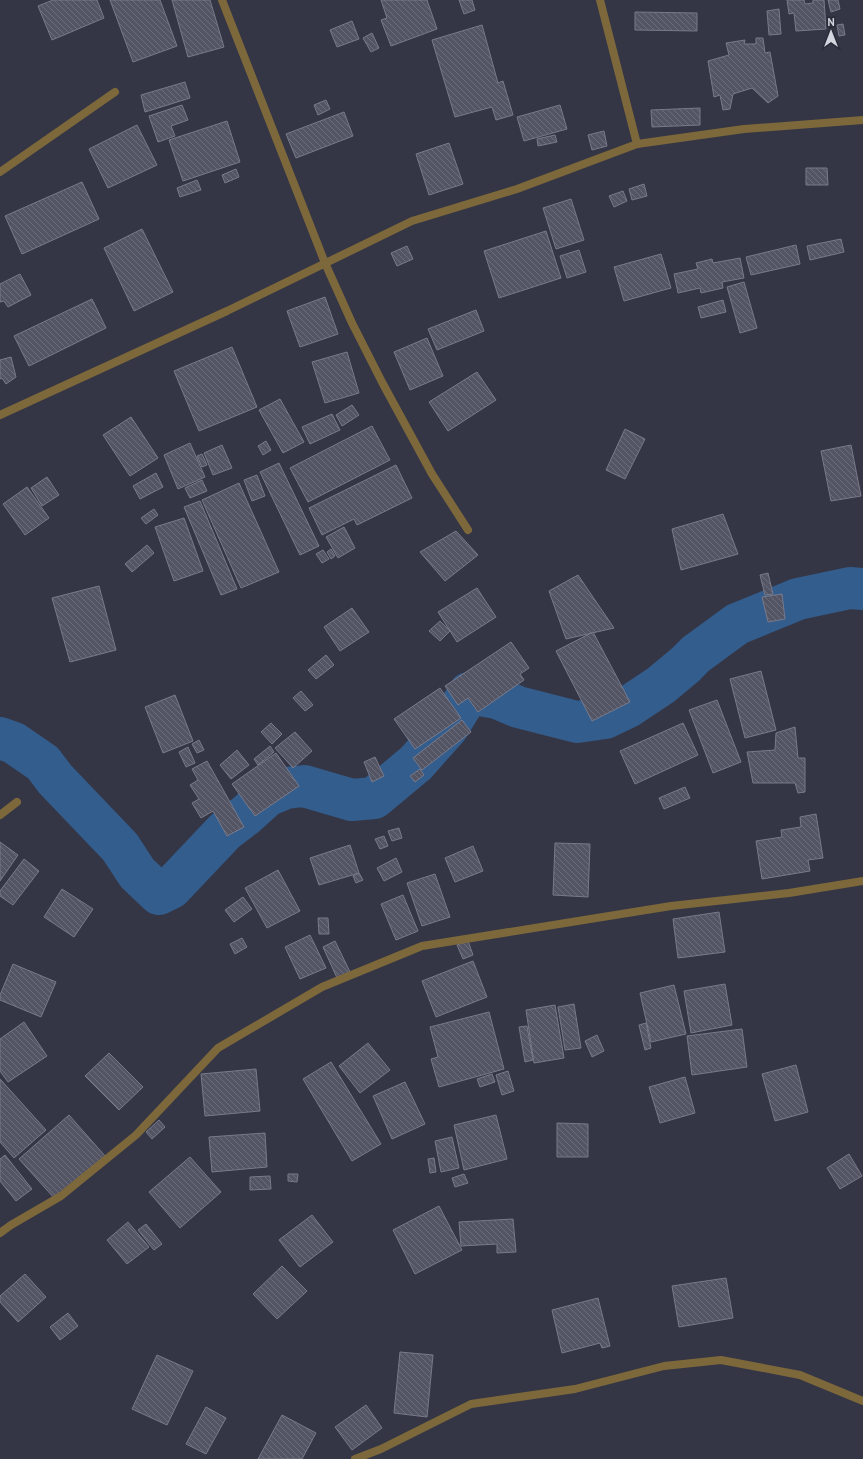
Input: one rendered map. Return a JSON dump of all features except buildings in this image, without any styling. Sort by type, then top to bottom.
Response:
[{"type":"street","points":[[222,0],[325,263],[356,329],[413,441],[436,481],[468,530]]},
{"type":"street","points":[[600,0],[637,144]]},
{"type":"street","points":[[0,172],[115,92]]},
{"type":"street","points":[[0,415],[227,310],[412,222],[517,189],[637,144],[744,129],[863,120]]},
{"type":"street","points":[[0,815],[17,802]]},
{"type":"street","points":[[0,1233],[61,1196],[136,1135],[218,1048],[322,987],[422,946],[671,906],[789,893],[863,881]]},
{"type":"street","points":[[355,1459],[381,1449],[471,1404],[575,1389],[664,1366],[714,1360],[721,1360],[800,1376],[863,1401]]},
{"type":"waterway","points":[[0,738],[14,743],[43,763],[55,779],[120,847],[137,873],[159,894],[171,888],[225,831],[267,796],[286,788],[304,786],[352,800],[374,798],[416,763],[448,727],[469,693],[497,698],[518,707],[577,722],[605,718],[628,707],[661,685],[696,654],[737,624],[798,599],[850,588],[863,589]]}]
